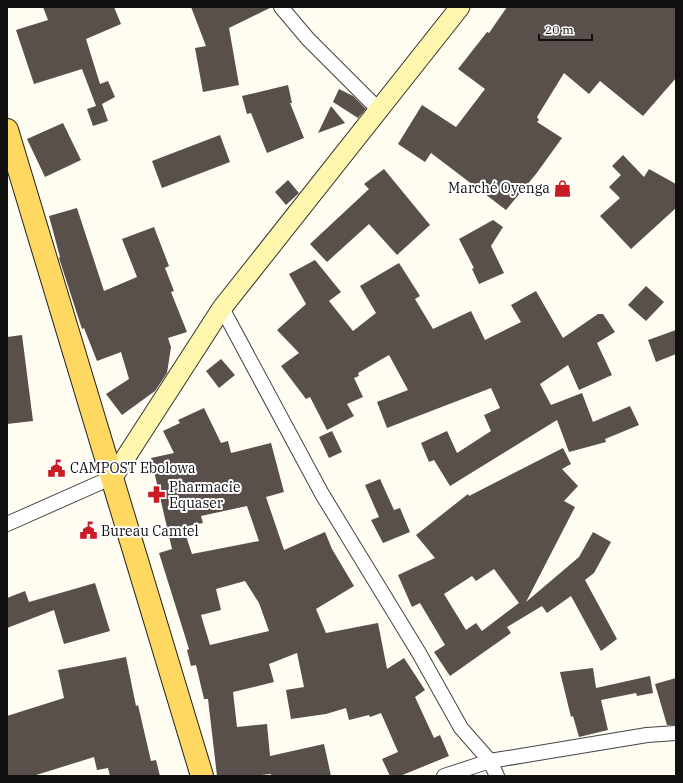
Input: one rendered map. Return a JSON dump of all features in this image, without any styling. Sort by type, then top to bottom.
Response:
[{"type":"main road","points":[[113,476],[222,308],[460,7]]},
{"type":"main road","points":[[7,130],[113,476],[202,776]]},
{"type":"street","points":[[280,7],[308,39],[378,109]]},
{"type":"street","points":[[222,308],[322,494],[419,653],[461,728],[490,761],[497,776]]},
{"type":"street","points":[[7,524],[113,476]]},
{"type":"street","points":[[444,776],[490,761],[648,735],[676,733]]},
{"type":"building","points":[[43,7],[114,7],[121,24],[86,39],[100,84],[108,81],[115,97],[102,104],[108,121],[93,126],[87,109],[96,106],[82,69],[34,84],[16,30],[48,20]]},
{"type":"building","points":[[191,7],[272,7],[229,28],[239,85],[203,92],[195,48],[206,46]]},
{"type":"building","points":[[507,7],[676,7],[676,78],[643,116],[600,81],[589,94],[564,73],[537,117],[539,120],[537,122],[562,138],[536,174],[506,210],[431,153],[425,162],[398,144],[422,105],[456,127],[485,89],[458,69],[487,32],[489,33]]},
{"type":"building","points":[[288,85],[292,103],[290,103],[304,138],[267,153],[251,113],[247,114],[242,96]]},
{"type":"building","points":[[339,89],[353,96],[366,109],[358,118],[333,102]]},
{"type":"building","points":[[331,106],[345,123],[318,133]]},
{"type":"building","points":[[63,123],[81,160],[45,177],[27,139]]},
{"type":"building","points":[[220,135],[230,162],[162,188],[152,161]]},
{"type":"building","points":[[623,155],[644,177],[649,169],[676,184],[676,208],[631,249],[600,216],[620,198],[609,187],[621,175],[612,166]]},
{"type":"building","points":[[384,169],[430,225],[397,255],[369,224],[327,262],[310,244],[369,189],[364,184]]},
{"type":"building","points":[[288,180],[299,193],[286,205],[275,192]]},
{"type":"building","points":[[77,208],[104,291],[137,277],[122,239],[154,227],[169,266],[165,268],[174,291],[171,292],[187,332],[168,338],[171,347],[167,373],[155,391],[122,415],[106,394],[129,379],[121,352],[97,361],[84,328],[82,329],[59,258],[60,257],[49,216]]},
{"type":"building","points":[[493,220],[503,227],[491,246],[504,273],[479,284],[472,269],[474,268],[459,239]]},
{"type":"building","points":[[315,260],[341,292],[329,301],[353,331],[376,313],[360,286],[399,263],[420,296],[415,299],[433,329],[471,311],[485,340],[521,322],[511,305],[536,291],[563,338],[598,314],[603,314],[615,332],[597,343],[612,375],[579,390],[568,365],[540,384],[551,405],[582,393],[593,422],[630,406],[639,425],[605,439],[606,442],[569,452],[557,420],[450,486],[434,460],[429,462],[421,443],[447,431],[457,453],[491,431],[484,415],[500,408],[491,388],[387,428],[377,402],[408,390],[389,355],[358,373],[359,376],[354,378],[363,397],[347,404],[354,416],[327,430],[310,397],[306,399],[281,366],[299,353],[277,330],[306,304],[289,274]]},
{"type":"building","points":[[646,286],[664,302],[646,321],[628,305]]},
{"type":"building","points":[[676,330],[676,354],[656,362],[648,340]]},
{"type":"building","points":[[22,335],[33,421],[7,424],[7,337]]},
{"type":"building","points":[[221,359],[235,375],[219,388],[206,371]]},
{"type":"building","points":[[204,408],[221,443],[228,441],[231,453],[271,443],[284,492],[266,497],[284,550],[325,532],[332,549],[354,586],[316,609],[326,633],[378,623],[387,669],[404,658],[425,690],[415,697],[434,738],[440,735],[449,756],[400,776],[390,776],[382,759],[398,752],[381,713],[370,717],[369,715],[349,720],[346,708],[326,714],[291,719],[286,690],[304,687],[297,653],[269,664],[274,682],[233,692],[237,727],[267,724],[270,756],[324,744],[331,776],[271,776],[271,774],[252,776],[217,776],[208,699],[204,699],[196,665],[191,666],[187,650],[189,649],[159,553],[172,549],[151,458],[174,453],[163,431],[180,423],[178,420]],"holes":[[[247,506],[259,541],[192,554],[183,527],[203,523],[201,516]],[[245,581],[259,603],[269,631],[210,645],[201,615],[221,610],[216,589]]]},
{"type":"building","points":[[332,431],[342,452],[329,458],[319,437]]},
{"type":"building","points":[[563,448],[571,464],[562,469],[578,486],[564,501],[575,507],[526,602],[579,557],[593,532],[611,542],[594,573],[585,580],[617,639],[601,651],[571,596],[547,613],[542,606],[507,627],[511,633],[450,676],[434,652],[445,645],[420,603],[412,607],[398,575],[435,558],[416,535],[468,494],[469,496]],"holes":[[[494,569],[519,603],[482,631],[476,623],[466,630],[444,594],[472,576],[476,581]]]},
{"type":"building","points":[[380,479],[394,510],[400,508],[410,532],[383,543],[371,520],[379,517],[365,485]]},
{"type":"building","points":[[95,583],[110,631],[64,644],[54,610],[7,628],[7,598],[25,591],[29,602]]},
{"type":"building","points":[[126,657],[136,706],[138,705],[151,761],[156,760],[160,776],[110,776],[108,768],[97,770],[94,757],[33,776],[7,776],[7,716],[64,698],[58,670]]},
{"type":"building","points":[[593,668],[596,688],[650,676],[653,693],[637,696],[636,693],[601,700],[608,730],[579,737],[573,716],[571,717],[560,672]]},
{"type":"building","points":[[676,678],[676,725],[667,725],[655,684]]},
{"type":"place","name":"Marché Oyenga","points":[[563,188]]},
{"type":"place","name":"CAMPOST Ebolowa","points":[[57,468]]},
{"type":"place","name":"Pharmacie Equaser","points":[[156,495]]},
{"type":"place","name":"Bureau Camtel","points":[[88,531]]}]
